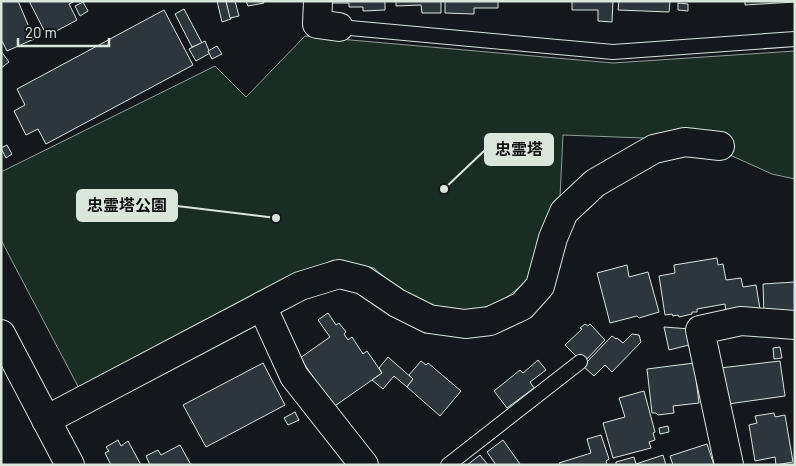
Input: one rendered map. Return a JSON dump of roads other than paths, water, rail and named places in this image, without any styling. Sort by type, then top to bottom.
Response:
[{"type":"street","points":[[318,1],[317,24],[339,27]]},
{"type":"street","points":[[46,420],[300,286],[339,274],[364,280],[397,303],[429,319],[465,324],[490,320],[522,306],[540,286],[553,238],[564,212],[595,183],[654,149],[685,142],[720,146]]},
{"type":"street","points":[[262,306],[294,376],[364,465]]},
{"type":"street","points":[[730,465],[700,330],[741,322],[795,325]]},
{"type":"street","points":[[1,334],[70,465]]},
{"type":"lane","points":[[339,27],[613,52],[795,39]]},
{"type":"lane","points":[[448,465],[580,362]]},
{"type":"place","name":"忠霊塔","points":[[444,189]]},
{"type":"place","name":"忠霊塔公園","points":[[276,218]]}]
